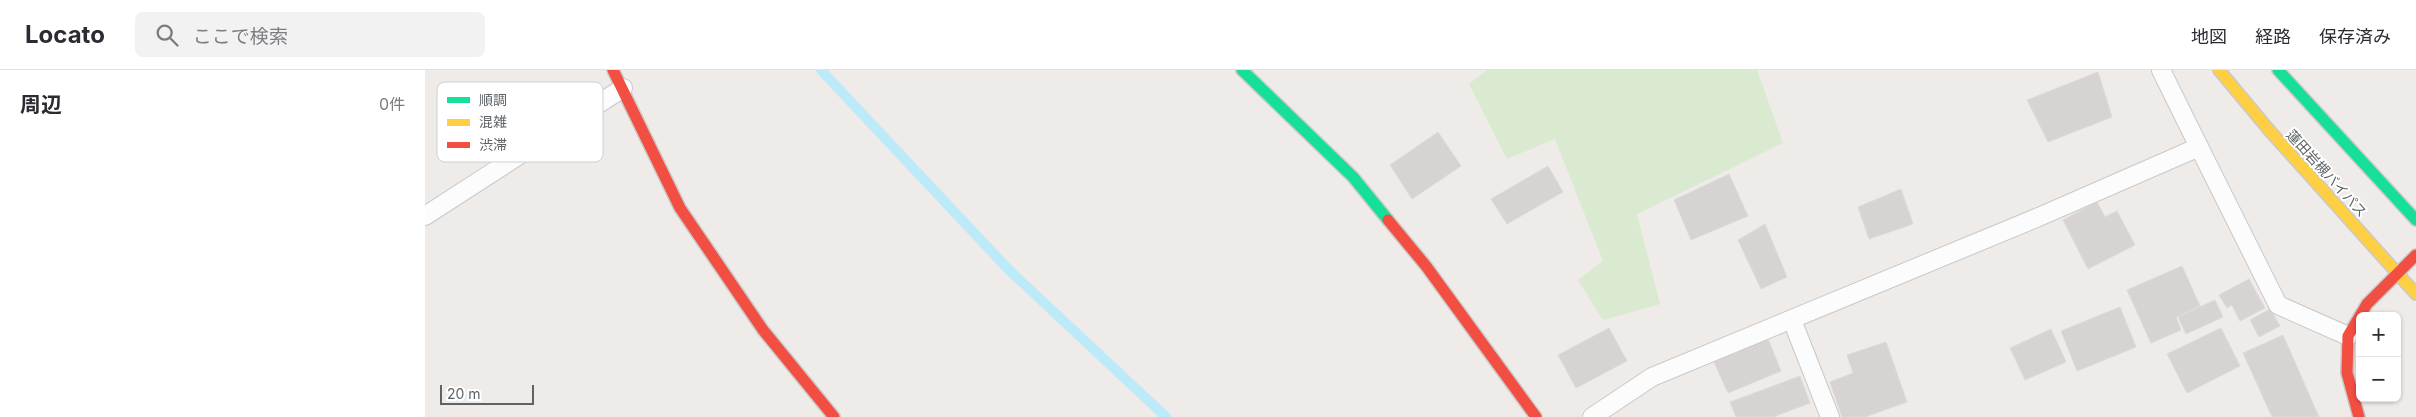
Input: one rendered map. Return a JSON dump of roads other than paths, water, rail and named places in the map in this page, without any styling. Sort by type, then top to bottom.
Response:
[{"type":"main road","points":[[613,70],[680,208],[763,330],[834,417]]},
{"type":"main road","points":[[1242,70],[1353,177],[1426,266],[1536,417]]},
{"type":"main road","name":"蓮田岩槻バイパス","points":[[2219,70],[2269,130],[2416,294]]},
{"type":"main road","points":[[2278,70],[2416,220]]},
{"type":"main road","points":[[2359,417],[2347,373],[2347,336],[2367,304],[2416,255]]},
{"type":"lane","points":[[2161,70],[2278,305],[2347,336]]},
{"type":"lane","points":[[603,101],[623,88]]},
{"type":"lane","points":[[1592,417],[1651,377],[2041,216],[2199,147]]},
{"type":"lane","points":[[425,216],[509,162]]},
{"type":"lane","points":[[1792,320],[1830,417]]},
{"type":"waterway","points":[[821,70],[1008,269],[1166,417]]}]
